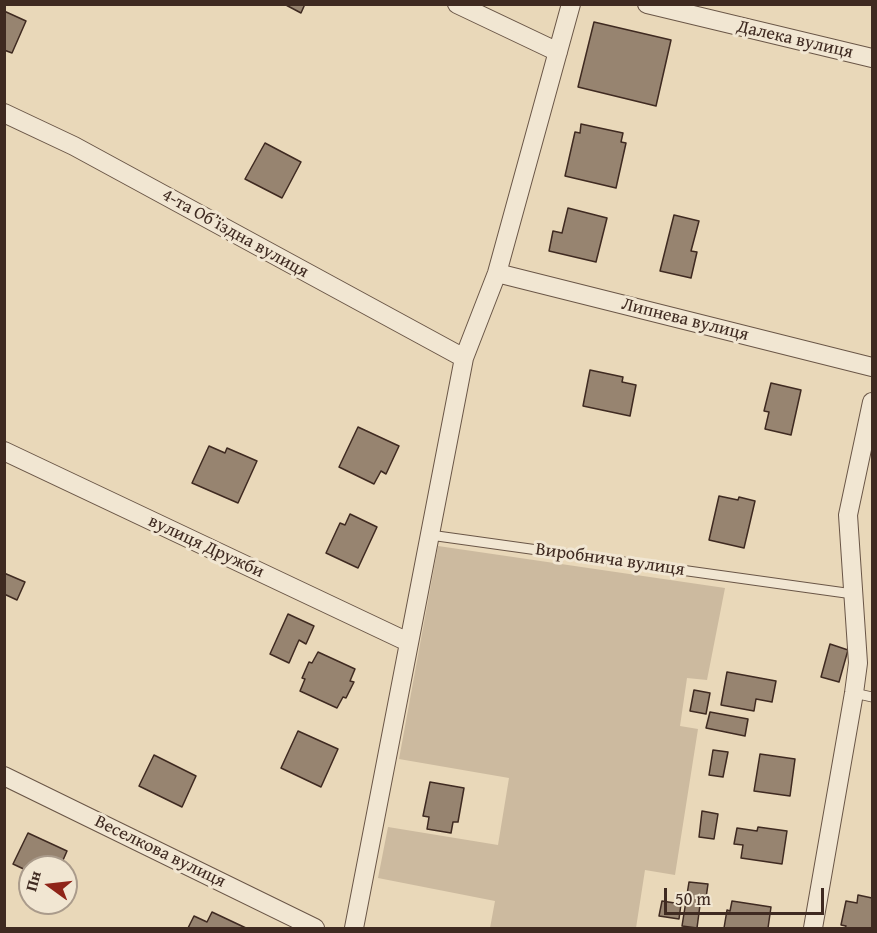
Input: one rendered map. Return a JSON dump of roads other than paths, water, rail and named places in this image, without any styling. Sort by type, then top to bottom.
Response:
[{"type":"street","points":[[457,4],[558,52]]},
{"type":"street","points":[[354,928],[464,358],[497,273],[571,4]]},
{"type":"street","name":"Далека вулиця","points":[[647,4],[873,58]]},
{"type":"street","name":"4-та Обʼїздна вулиця","points":[[4,113],[74,146],[464,358]]},
{"type":"street","name":"Липнева вулиця","points":[[497,273],[873,367]]},
{"type":"street","points":[[813,928],[858,663],[848,515],[873,402]]},
{"type":"street","name":"вулиця Дружби","points":[[4,451],[408,642]]},
{"type":"street","name":"Веселкова вулиця","points":[[4,776],[315,928]]},
{"type":"lane","name":"Виробнича вулиця","points":[[430,535],[853,594]]},
{"type":"lane","points":[[854,693],[873,697]]}]
